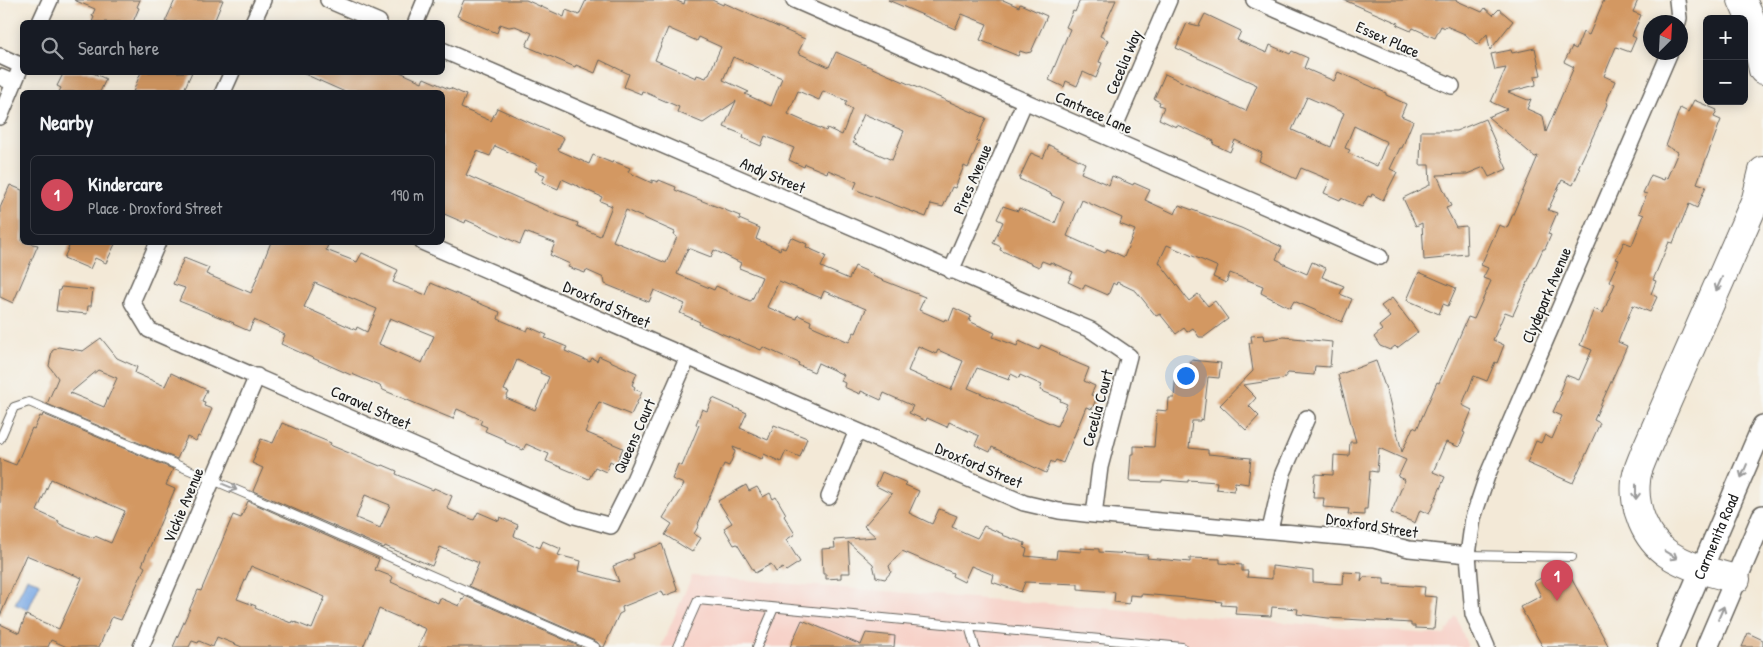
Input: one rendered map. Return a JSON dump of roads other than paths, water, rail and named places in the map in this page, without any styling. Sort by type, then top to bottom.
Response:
[{"type":"highway","points":[[1742,0],[1754,27],[1763,70]]},
{"type":"highway","points":[[1736,579],[1702,570],[1668,554],[1647,532],[1636,504],[1636,479],[1645,452],[1756,199],[1763,171]]},
{"type":"main road","name":"Carmenita Road","points":[[1668,647],[1763,426]]},
{"type":"main road","points":[[1707,647],[1763,516]]},
{"type":"street","points":[[41,20],[50,0]]},
{"type":"street","points":[[254,20],[263,0]]},
{"type":"street","points":[[328,0],[374,20]]},
{"type":"street","points":[[417,20],[426,0]]},
{"type":"street","name":"Cantrece Lane","points":[[794,0],[1380,257]]},
{"type":"street","name":"Cecelia Way","points":[[1110,138],[1169,0]]},
{"type":"street","name":"Essex Place","points":[[1254,0],[1452,86]]},
{"type":"street","points":[[1677,0],[1679,15]]},
{"type":"street","name":"Andy Street","points":[[445,51],[1091,330]]},
{"type":"street","points":[[0,56],[20,64]]},
{"type":"street","name":"Clydepark Avenue","points":[[1468,555],[1473,518],[1487,476],[1667,60]]},
{"type":"street","points":[[0,117],[20,70]]},
{"type":"street","points":[[224,90],[231,75]]},
{"type":"street","points":[[0,77],[14,83]]},
{"type":"street","name":"Pires Avenue","points":[[951,271],[1024,101]]},
{"type":"street","name":"Caravel Street","points":[[157,245],[132,302],[149,330],[576,516],[611,526]]},
{"type":"street","name":"Droxford Street","points":[[429,245],[688,359],[1024,503],[1059,511],[1094,515],[1374,540],[1410,550],[1468,555]]},
{"type":"street","name":"Cecelia Court","points":[[1091,330],[1129,356],[1100,468],[1094,515]]},
{"type":"street","name":"Queens Court","points":[[611,526],[688,359]]},
{"type":"street","name":"Vickie Avenue","points":[[141,647],[257,376]]},
{"type":"street","points":[[1270,530],[1283,473],[1307,418]]},
{"type":"street","points":[[829,497],[857,431]]},
{"type":"street","points":[[1468,555],[1473,614],[1487,647]]},
{"type":"lane","points":[[0,439],[14,408],[29,402],[248,495],[595,647]]},
{"type":"lane","points":[[1468,555],[1572,557]]},
{"type":"lane","points":[[677,647],[698,600],[1182,647]]},
{"type":"lane","points":[[757,647],[774,608]]},
{"type":"lane","points":[[969,626],[975,647]]},
{"type":"water","points":[[27,578],[40,583],[28,610],[15,604]]},
{"type":"place","name":"Kindercare","points":[[1557,601]]}]
